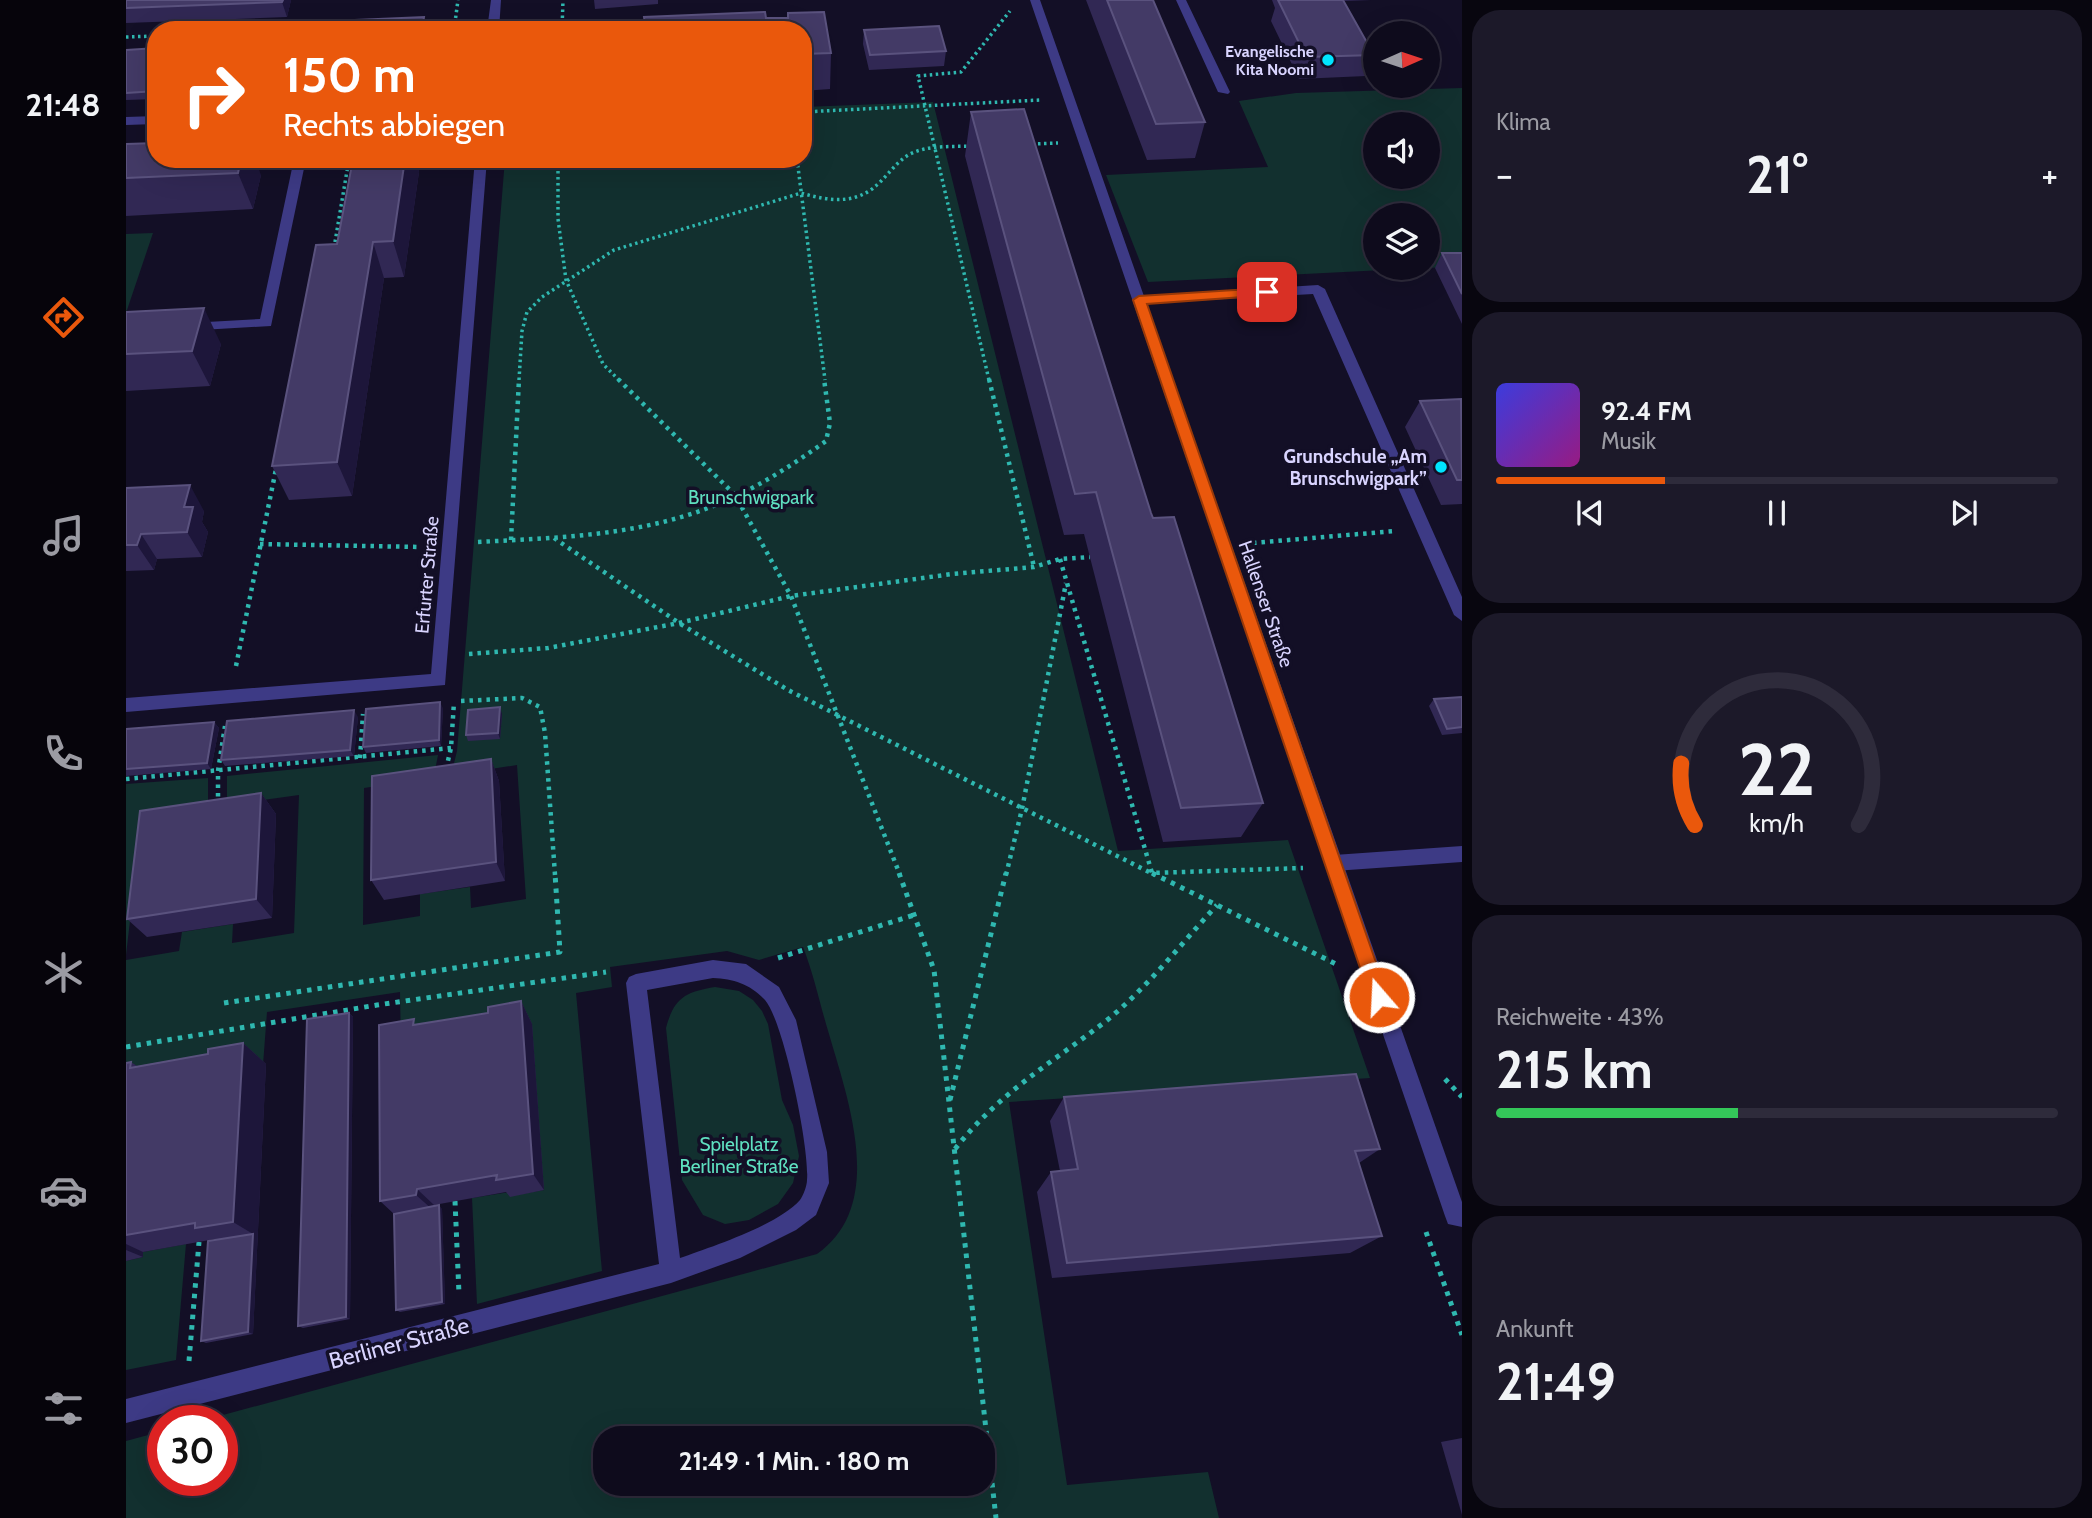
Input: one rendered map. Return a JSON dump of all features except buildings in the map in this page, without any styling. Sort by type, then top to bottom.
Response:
[{"type":"street","points":[[494,21],[496,0]]},
{"type":"street","name":"Hallenser Straße","points":[[1035,0],[1456,1216],[1462,1216]]},
{"type":"street","points":[[1181,0],[1224,92]]},
{"type":"street","points":[[126,121],[147,120]]},
{"type":"street","points":[[177,328],[266,323],[298,168]]},
{"type":"street","name":"Erfurter Straße","points":[[126,705],[439,680],[480,168]]},
{"type":"street","points":[[1139,300],[1318,289],[1462,615]]},
{"type":"street","points":[[1334,863],[1462,854]]},
{"type":"street","name":"Berliner Straße","points":[[126,1411],[671,1272],[732,1250],[788,1222],[808,1207],[818,1183],[817,1152],[789,1027],[772,994],[739,971],[713,970],[636,983]]},
{"type":"street","points":[[636,983],[671,1272]]},
{"type":"path","points":[[455,21],[458,0]]},
{"type":"path","points":[[562,21],[563,0]]},
{"type":"path","points":[[1016,4],[961,72],[918,76],[1034,567]]},
{"type":"path","points":[[126,37],[147,36]]},
{"type":"path","points":[[812,111],[1050,100]]},
{"type":"path","points":[[1012,102],[1015,113]]},
{"type":"path","points":[[1026,144],[1065,143]]},
{"type":"path","points":[[511,540],[522,331],[527,312],[542,297],[614,250],[801,193],[825,200],[868,194],[907,155],[934,148],[973,146]]},
{"type":"path","points":[[332,260],[347,168]]},
{"type":"path","points":[[558,168],[558,219],[566,281],[603,364],[735,495],[791,596],[934,970],[996,1518]]},
{"type":"path","points":[[260,544],[404,548],[621,531],[699,511],[791,466],[826,441],[830,424],[798,168]]},
{"type":"path","points":[[235,672],[277,463]]},
{"type":"path","points":[[1242,544],[1423,528]]},
{"type":"path","points":[[554,538],[679,623],[788,690],[1337,964]]},
{"type":"path","points":[[461,654],[548,648],[679,623],[791,596],[952,574],[1034,567],[1060,559],[1090,557]]},
{"type":"path","points":[[1060,559],[1152,873]]},
{"type":"path","points":[[949,1104],[1022,809],[1066,583]]},
{"type":"path","points":[[224,1003],[560,952],[545,733],[540,707],[522,698],[457,699],[451,748],[443,779]]},
{"type":"path","points":[[360,758],[363,720]]},
{"type":"path","points":[[218,810],[218,771],[224,733]]},
{"type":"path","points":[[126,779],[451,748]]},
{"type":"path","points":[[1152,873],[1306,868]]},
{"type":"path","points":[[955,1150],[977,1121],[1008,1092],[1107,1020],[1135,995],[1217,905]]},
{"type":"path","points":[[804,950],[914,915]]},
{"type":"path","points":[[126,1047],[377,1005],[609,972],[636,983]]},
{"type":"path","points":[[455,1201],[460,1326]]},
{"type":"path","points":[[186,1397],[199,1242]]},
{"type":"green space","points":[[1462,88],[1462,266],[1440,267],[1440,203],[1363,203],[1363,271],[1148,282],[1106,175],[1268,167],[1239,101],[1296,93],[1363,91],[1363,98],[1440,98],[1440,89]]},
{"type":"green space","name":"Brunschwigpark","points":[[933,102],[1118,851],[1288,840],[1370,1078],[1009,1102],[1067,1485],[1208,1472],[1219,1518],[126,1518],[126,1441],[147,1435],[147,1496],[238,1496],[238,1411],[817,1254],[838,1233],[851,1208],[857,1180],[852,1120],[803,947],[759,960],[727,951],[610,967],[612,987],[576,993],[602,1271],[477,1304],[472,1198],[510,1192],[510,1196],[544,1190],[401,1046],[400,992],[267,1012],[263,1065],[126,1088],[126,960],[179,951],[182,932],[233,924],[232,943],[294,933],[299,795],[241,803],[227,822],[227,776],[438,755],[431,791],[417,780],[364,788],[363,925],[420,916],[420,894],[470,887],[471,908],[526,899],[517,765],[465,773],[448,788],[457,751],[504,168],[812,168],[812,107]]},
{"type":"green space","points":[[153,233],[126,313],[126,234]]},
{"type":"green space","points":[[208,778],[208,825],[142,818],[126,955],[126,784]]},
{"type":"green space","name":"Spielplatz Berliner Straße","points":[[715,987],[739,991],[753,1000],[762,1011],[768,1024],[782,1100],[793,1125],[799,1156],[793,1183],[778,1204],[749,1220],[725,1224],[703,1215],[682,1180],[666,1028],[673,1010],[682,998],[696,991]]},
{"type":"green space","points":[[186,1244],[176,1360],[126,1370],[126,1261],[143,1257],[143,1252]]},
{"type":"place","name":"Evangelische Kita Noomi","points":[[1328,60]]},
{"type":"place","name":"Grundschule „Am Brunschwigpark”","points":[[1441,467]]},
{"type":"route","points":[[1267,292],[1139,300],[1379,997]]}]
